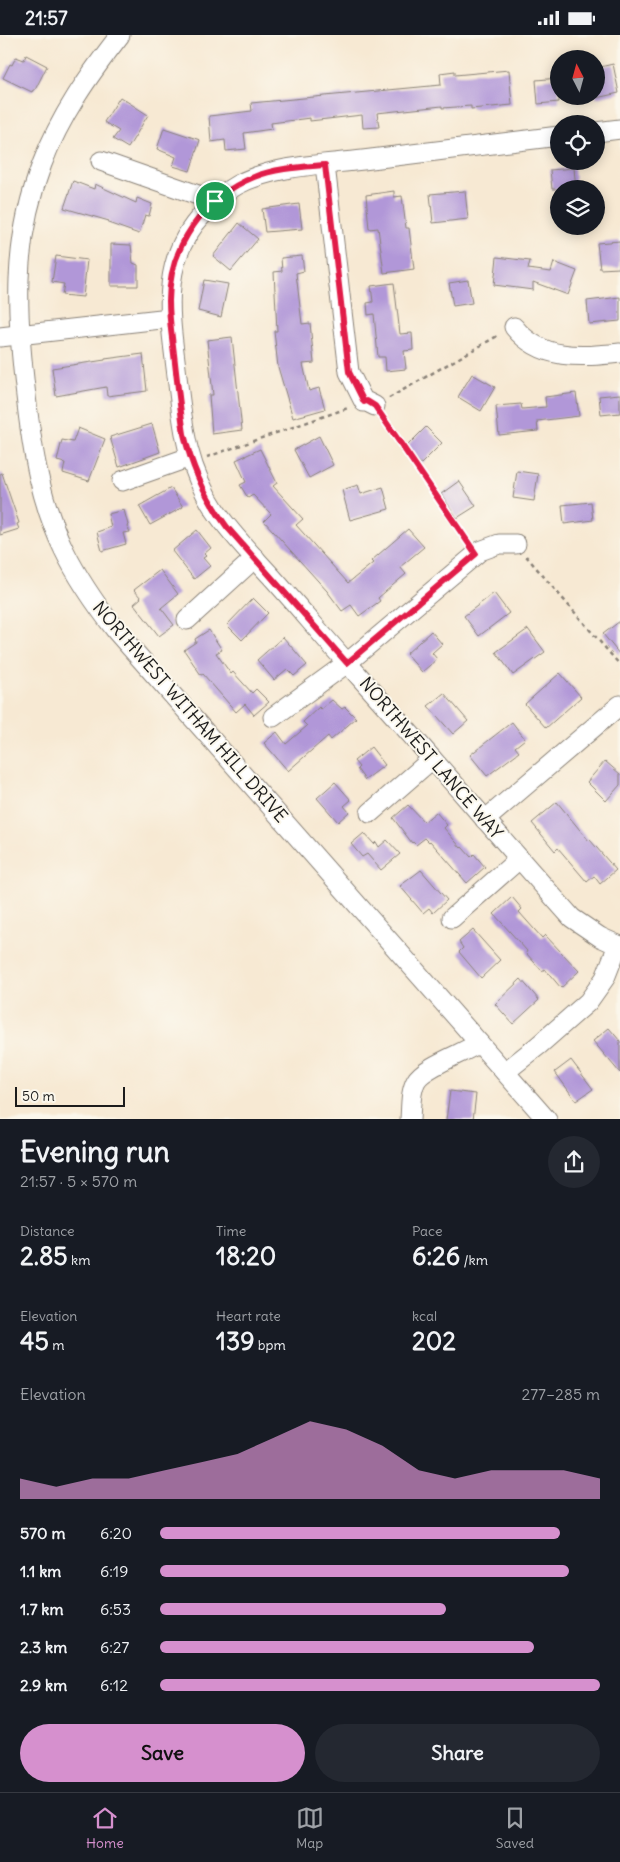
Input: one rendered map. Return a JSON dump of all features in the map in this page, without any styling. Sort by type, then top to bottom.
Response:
[{"type":"street","name":"NORTHWEST WITHAM HILL DRIVE","points":[[120,35],[77,94],[60,124],[39,173],[24,231],[19,261],[9,336],[36,469],[47,508],[63,548],[76,573],[97,606],[117,632],[546,1119]]},
{"type":"street","points":[[605,131],[620,129]]},
{"type":"street","name":"NORTHWEST LANCE WAY","points":[[550,138],[298,167],[254,177],[233,187],[215,201],[196,221],[180,247],[170,283],[170,318],[184,434],[199,481],[214,509],[227,527],[572,918],[600,937],[619,946]]},
{"type":"street","points":[[101,161],[215,201]]},
{"type":"street","points":[[325,165],[349,372],[370,404]]},
{"type":"street","points":[[9,336],[170,318]]},
{"type":"street","points":[[514,327],[527,341],[543,350],[561,355],[620,353]]},
{"type":"street","points":[[122,481],[191,460]]},
{"type":"street","points":[[274,717],[347,663],[476,554],[489,546],[516,544]]},
{"type":"street","points":[[186,619],[255,558]]},
{"type":"street","points":[[485,820],[617,714]]},
{"type":"street","points":[[370,813],[432,759]]},
{"type":"street","points":[[452,918],[519,859]]},
{"type":"street","points":[[505,1071],[539,1045],[592,996],[605,978],[619,946]]},
{"type":"street","points":[[410,1119],[412,1089],[416,1079],[440,1063],[479,1043]]},
{"type":"path","points":[[191,460],[370,404],[514,327]]},
{"type":"path","points":[[370,404],[476,554]]},
{"type":"path","points":[[516,544],[620,665]]},
{"type":"building","points":[[26,55],[47,66],[35,90],[32,92],[3,78],[16,57],[24,60]]},
{"type":"building","points":[[613,64],[619,93],[605,96],[605,66]]},
{"type":"building","points":[[509,70],[512,105],[471,109],[471,106],[442,108],[442,106],[377,113],[379,127],[363,128],[362,115],[310,121],[310,118],[271,123],[272,129],[244,133],[246,149],[226,151],[225,140],[211,142],[209,116],[252,111],[251,103],[441,85],[440,73],[455,71],[455,75]]},
{"type":"building","points":[[550,79],[550,103],[538,104],[536,80]]},
{"type":"building","points":[[120,97],[148,115],[128,148],[113,139],[119,131],[104,122]]},
{"type":"building","points":[[164,128],[200,140],[190,171],[173,166],[176,157],[157,149]]},
{"type":"building","points":[[550,170],[574,170],[575,180],[551,180]]},
{"type":"building","points":[[73,181],[94,189],[95,184],[136,203],[137,198],[152,204],[149,216],[145,215],[139,234],[108,223],[109,221],[64,208]]},
{"type":"building","points":[[394,191],[394,197],[402,196],[406,228],[409,228],[414,269],[384,273],[378,228],[369,229],[366,195]]},
{"type":"building","points":[[465,191],[468,219],[433,223],[430,194]]},
{"type":"building","points":[[299,204],[302,229],[265,232],[262,209]]},
{"type":"building","points":[[239,223],[258,239],[231,271],[213,256]]},
{"type":"building","points":[[620,241],[619,268],[600,269],[597,243]]},
{"type":"building","points":[[111,244],[131,245],[133,263],[138,265],[138,286],[111,286]]},
{"type":"building","points":[[56,256],[87,260],[83,297],[62,295],[64,284],[52,282]]},
{"type":"building","points":[[302,256],[304,271],[296,273],[302,324],[310,323],[314,363],[303,364],[309,391],[319,388],[325,409],[293,418],[278,367],[274,331],[277,331],[274,272],[282,271],[281,258]]},
{"type":"building","points":[[497,257],[530,261],[528,269],[551,272],[554,262],[577,271],[568,295],[533,282],[533,290],[494,285]]},
{"type":"building","points":[[204,280],[228,284],[221,317],[198,311]]},
{"type":"building","points":[[468,280],[472,303],[453,306],[449,283]]},
{"type":"building","points":[[394,283],[400,334],[412,333],[413,350],[404,351],[406,369],[386,371],[385,357],[378,357],[374,314],[368,315],[367,303],[373,302],[371,286]]},
{"type":"building","points":[[620,297],[620,321],[589,324],[587,301]]},
{"type":"building","points":[[232,337],[242,430],[212,434],[209,395],[213,395],[207,340]]},
{"type":"building","points":[[143,354],[147,391],[107,396],[106,387],[56,396],[52,368]]},
{"type":"building","points":[[472,374],[495,387],[481,411],[458,397]]},
{"type":"building","points":[[576,393],[579,416],[537,421],[538,431],[499,435],[496,406],[521,404],[522,409],[546,407],[545,397]]},
{"type":"building","points":[[620,394],[620,413],[601,415],[599,396]]},
{"type":"building","points":[[152,424],[160,452],[119,467],[110,437]]},
{"type":"building","points":[[426,427],[442,443],[421,464],[405,448]]},
{"type":"building","points":[[78,428],[105,439],[89,481],[63,473],[65,463],[57,461],[62,440],[73,442]]},
{"type":"building","points":[[319,436],[333,465],[309,478],[294,450]]},
{"type":"building","points":[[260,449],[277,483],[273,486],[303,519],[296,525],[348,583],[373,563],[371,561],[408,529],[424,547],[400,567],[406,574],[378,598],[380,601],[359,616],[351,605],[342,611],[327,591],[264,521],[271,514],[253,495],[248,498],[240,485],[246,482],[236,460]]},
{"type":"building","points":[[517,471],[538,474],[534,501],[513,498]]},
{"type":"building","points":[[2,473],[19,523],[17,524],[19,529],[0,535],[0,474]]},
{"type":"building","points":[[459,481],[476,506],[457,518],[441,494]]},
{"type":"building","points":[[358,485],[361,494],[383,487],[389,509],[350,520],[342,490]]},
{"type":"building","points":[[171,488],[183,507],[150,525],[139,506]]},
{"type":"building","points":[[591,502],[593,520],[564,524],[562,505]]},
{"type":"building","points":[[124,510],[130,532],[123,533],[126,544],[102,551],[97,532],[111,527],[108,514]]},
{"type":"building","points":[[197,530],[211,548],[204,554],[206,556],[203,558],[210,566],[194,579],[172,551]]},
{"type":"building","points":[[160,570],[178,594],[161,608],[174,625],[159,636],[134,604],[141,598],[134,590]]},
{"type":"building","points":[[494,593],[509,613],[479,636],[464,616]]},
{"type":"building","points":[[253,598],[268,613],[242,640],[227,625]]},
{"type":"building","points":[[620,621],[620,655],[603,634]]},
{"type":"building","points":[[528,629],[545,652],[513,675],[496,652]]},
{"type":"building","points":[[209,630],[222,650],[216,653],[231,674],[233,672],[252,693],[256,689],[269,702],[254,715],[245,704],[236,712],[203,674],[201,675],[184,650],[196,642],[195,639]]},
{"type":"building","points":[[431,631],[442,644],[432,653],[437,659],[422,672],[406,654]]},
{"type":"building","points":[[283,637],[307,665],[294,676],[287,669],[274,680],[257,660]]},
{"type":"building","points":[[560,673],[581,697],[546,728],[525,704]]},
{"type":"building","points":[[444,693],[468,721],[453,734],[428,706]]},
{"type":"building","points":[[332,700],[342,709],[345,707],[356,718],[331,740],[328,736],[288,771],[264,743],[277,732],[286,744],[307,726],[303,722],[319,707],[321,709]]},
{"type":"building","points":[[512,722],[525,739],[515,747],[519,752],[487,776],[470,755]]},
{"type":"building","points":[[371,747],[385,765],[365,780],[354,761]]},
{"type":"building","points":[[605,761],[620,774],[620,785],[606,801],[587,782]]},
{"type":"building","points":[[335,782],[351,800],[344,806],[349,812],[338,822],[317,798]]},
{"type":"building","points":[[557,802],[616,870],[600,884],[594,876],[587,882],[558,848],[555,851],[532,823]]},
{"type":"building","points":[[408,805],[424,822],[436,812],[447,825],[444,828],[461,848],[471,857],[474,854],[485,867],[467,883],[430,841],[425,838],[416,845],[412,843],[393,818]]},
{"type":"building","points":[[364,833],[374,844],[376,842],[379,847],[387,840],[400,854],[381,870],[367,854],[362,857],[351,844]]},
{"type":"building","points":[[421,870],[447,900],[433,913],[429,908],[423,913],[400,886]]},
{"type":"building","points":[[512,897],[522,909],[519,912],[542,938],[545,935],[579,971],[561,988],[545,969],[542,971],[494,914]]},
{"type":"building","points":[[473,930],[500,960],[481,978],[459,952],[463,948],[459,942]]},
{"type":"building","points":[[521,979],[539,1000],[513,1024],[495,1004]]},
{"type":"building","points":[[609,1028],[620,1041],[620,1073],[593,1041]]},
{"type":"building","points":[[571,1060],[593,1089],[576,1101],[555,1072]]},
{"type":"building","points":[[450,1091],[476,1094],[473,1119],[446,1119]]},
{"type":"route","points":[[325,165],[349,372],[364,402],[367,401],[375,406],[476,554],[347,663],[227,527],[214,509],[199,481],[189,455],[184,434],[170,318],[170,283],[180,247],[187,233],[215,201],[233,187],[268,172],[325,165]]}]
